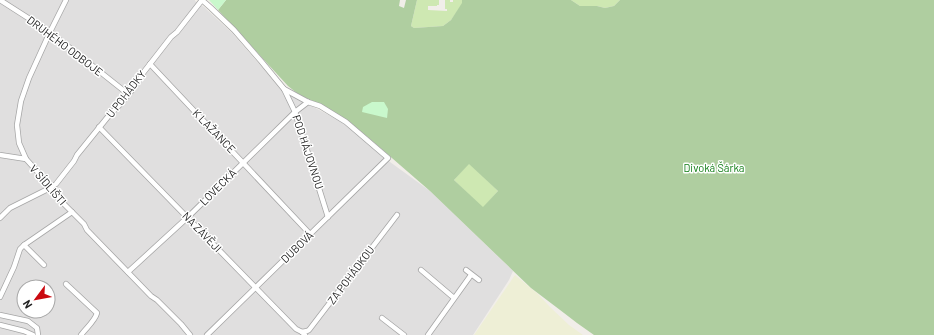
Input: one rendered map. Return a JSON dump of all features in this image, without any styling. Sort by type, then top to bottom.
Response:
[{"type":"street","name":"DRUHÉHO ODBOJE","points":[[0,0],[50,32],[128,94]]},
{"type":"street","name":"V SÍDLIŠTI","points":[[66,0],[29,78],[21,101],[17,125],[19,143],[26,159],[44,179],[54,194],[151,296],[181,324],[187,334]]},
{"type":"street","name":"U POHÁDKY","points":[[0,218],[10,208],[50,188],[58,182],[99,127],[128,94],[171,37],[177,32],[202,0]]},
{"type":"street","name":"POD HÁJOVNOU","points":[[202,0],[234,30],[284,89],[295,112],[328,217]]},
{"type":"street","name":"K LAŽANCE","points":[[150,64],[310,234]]},
{"type":"street","name":"POD HÁJOVNOU","points":[[284,89],[308,102],[320,106],[346,122],[388,158]]},
{"type":"street","name":"LOVECKÁ","points":[[128,272],[188,217],[295,112],[308,102]]},
{"type":"street","name":"NA ZÁVĚJI","points":[[99,127],[296,329],[303,333]]},
{"type":"street","points":[[0,155],[26,159]]},
{"type":"street","name":"DUBOVÁ","points":[[207,335],[388,158]]},
{"type":"street","points":[[0,297],[14,267],[20,249],[72,212]]},
{"type":"street","name":"ZA POHÁDKOU","points":[[303,333],[309,330],[397,215]]},
{"type":"street","points":[[24,245],[44,265]]},
{"type":"street","points":[[421,270],[454,298]]},
{"type":"street","points":[[466,270],[479,280]]},
{"type":"street","points":[[428,335],[471,274]]},
{"type":"street","points":[[66,284],[97,312],[81,335]]},
{"type":"street","points":[[0,315],[28,321],[37,328],[38,335]]},
{"type":"street","points":[[382,318],[404,335]]},
{"type":"street","points":[[0,324],[33,335]]},
{"type":"shaded area","points":[[0,0],[195,0],[232,33],[283,91],[340,121],[360,136],[390,162],[430,191],[513,271],[509,280],[473,335],[0,335]]},
{"type":"green space","points":[[209,0],[226,0],[218,10]]},
{"type":"green space","name":"Divoká Šárka","points":[[226,0],[400,0],[399,6],[404,8],[406,0],[417,0],[411,26],[414,28],[443,26],[451,20],[462,3],[462,0],[571,0],[580,6],[597,6],[605,8],[614,6],[620,0],[934,0],[934,335],[594,335],[531,288],[430,191],[353,125],[323,106],[298,94],[288,86],[218,10]],"holes":[[[469,164],[498,191],[483,207],[454,180]]]},
{"type":"green space","points":[[417,0],[439,0],[439,5],[428,6],[428,10],[447,11],[447,9],[445,9],[445,0],[450,0],[450,2],[453,2],[453,0],[462,0],[463,3],[451,20],[443,26],[414,28],[411,26]]},
{"type":"green space","points":[[571,0],[620,0],[614,6],[605,8],[597,6],[580,6]]},
{"type":"green space","points":[[372,102],[384,102],[388,109],[387,118],[362,112],[363,107]]},
{"type":"green space","points":[[469,163],[498,191],[483,208],[454,180]]},
{"type":"green space","points":[[515,275],[538,294],[569,325],[583,335],[474,335]]}]
